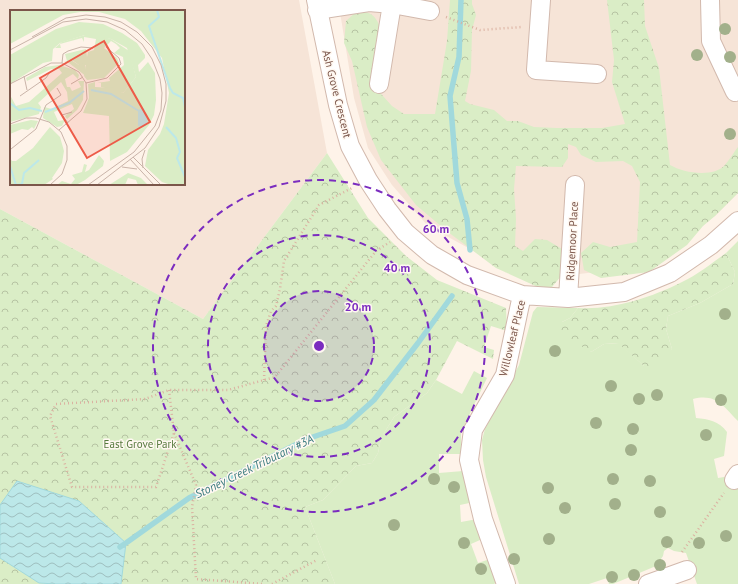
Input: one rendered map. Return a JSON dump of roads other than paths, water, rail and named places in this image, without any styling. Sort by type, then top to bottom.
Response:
[{"type":"street","points":[[540,0],[536,70],[597,74]]},
{"type":"street","points":[[710,0],[711,41],[735,92]]},
{"type":"street","points":[[317,5],[369,2],[392,4],[430,11]]},
{"type":"street","points":[[379,84],[392,4]]},
{"type":"street","name":"Ash Grove Crescent","points":[[317,5],[338,105],[350,146],[365,175],[405,232],[432,255],[467,275],[522,294],[568,298],[624,292],[670,273],[711,245],[738,221]]},
{"type":"street","name":"Ridgemoor Place","points":[[568,298],[575,185]]},
{"type":"street","name":"Willowleaf Place","points":[[506,584],[483,519],[469,460],[473,430],[505,375],[522,294]]},
{"type":"street","points":[[648,584],[688,570]]},
{"type":"water","points":[[17,481],[79,501],[126,543],[121,584],[39,583],[0,558],[0,505]]},
{"type":"waterway","name":"Stoney Creek Tributary #3A","points":[[461,0],[459,57],[450,96],[457,183],[467,219],[470,250]]},
{"type":"waterway","name":"Stoney Creek Tributary #3A","points":[[120,547],[189,498],[307,439],[345,426],[374,400],[452,296]]},
{"type":"park label","name":"East Grove Park","points":[[140,444]]}]
